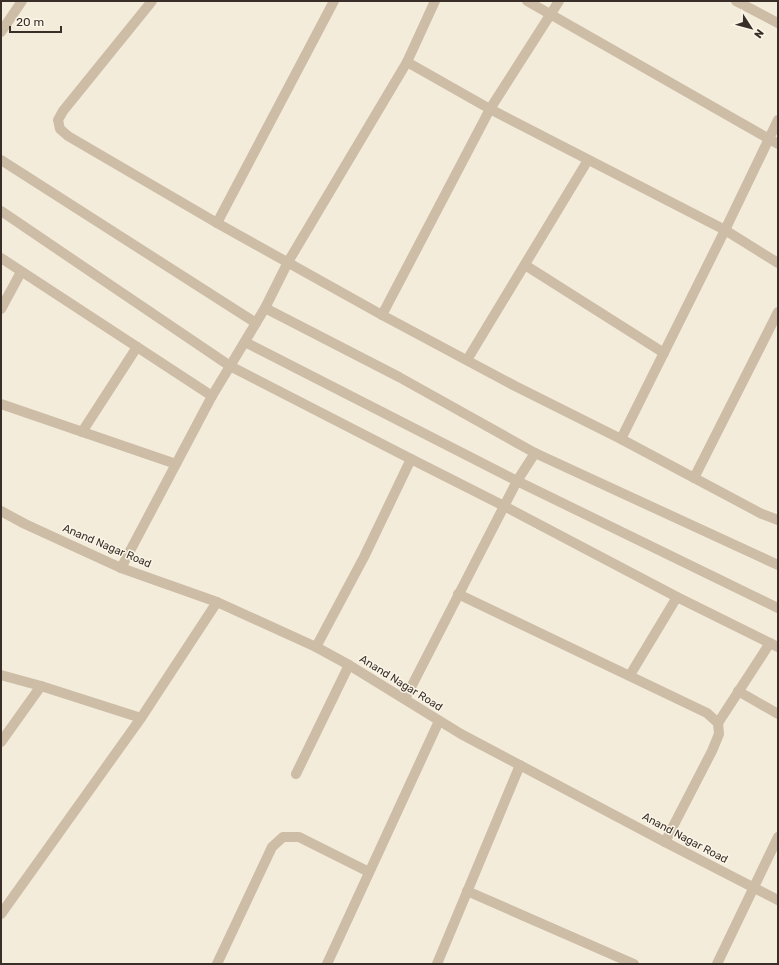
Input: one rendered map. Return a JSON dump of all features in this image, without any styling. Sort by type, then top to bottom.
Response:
[{"type":"street","points":[[1,32],[22,1]]},
{"type":"street","points":[[152,1],[58,120],[60,129],[68,136],[217,223],[382,315],[762,514],[778,520]]},
{"type":"street","points":[[217,223],[334,1]]},
{"type":"street","points":[[121,568],[212,396],[256,324],[288,262],[407,62],[435,1]]},
{"type":"street","points":[[527,1],[778,144]]},
{"type":"street","points":[[382,315],[490,109],[559,1]]},
{"type":"street","points":[[736,1],[778,23]]},
{"type":"street","points":[[407,62],[490,109],[725,230],[778,263]]},
{"type":"street","points":[[621,439],[778,120]]},
{"type":"street","points":[[1,160],[256,324]]},
{"type":"street","points":[[467,360],[588,160]]},
{"type":"street","points":[[1,211],[230,366],[504,506],[677,597],[774,645],[738,691],[718,723],[719,734],[712,751],[665,842]]},
{"type":"street","points":[[1,258],[212,396]]},
{"type":"street","points":[[525,265],[664,353]]},
{"type":"street","points":[[1,309],[21,272]]},
{"type":"street","points":[[265,308],[399,377],[535,453],[778,566]]},
{"type":"street","points":[[694,478],[778,312]]},
{"type":"street","points":[[245,342],[517,481],[778,608]]},
{"type":"street","points":[[82,432],[137,347]]},
{"type":"street","points":[[1,404],[176,464]]},
{"type":"street","points":[[405,698],[517,481],[535,453]]},
{"type":"street","points":[[316,647],[364,556],[411,459]]},
{"type":"street","name":"Anand Nagar Road","points":[[1,511],[24,524],[121,568],[217,602],[316,647],[349,664],[405,698],[439,721],[665,842],[778,900]]},
{"type":"street","points":[[458,594],[707,713],[718,723]]},
{"type":"street","points":[[630,675],[677,597]]},
{"type":"street","points":[[1,914],[141,718],[217,602]]},
{"type":"street","points":[[296,774],[349,664]]},
{"type":"street","points":[[1,675],[41,686],[141,718]]},
{"type":"street","points":[[1,742],[41,686]]},
{"type":"street","points":[[738,691],[778,714]]},
{"type":"street","points":[[327,964],[439,721]]},
{"type":"street","points":[[437,964],[520,765]]},
{"type":"street","points":[[218,964],[272,848],[283,838],[299,837],[369,872]]},
{"type":"street","points":[[717,964],[778,837]]},
{"type":"street","points":[[467,891],[634,964]]}]
